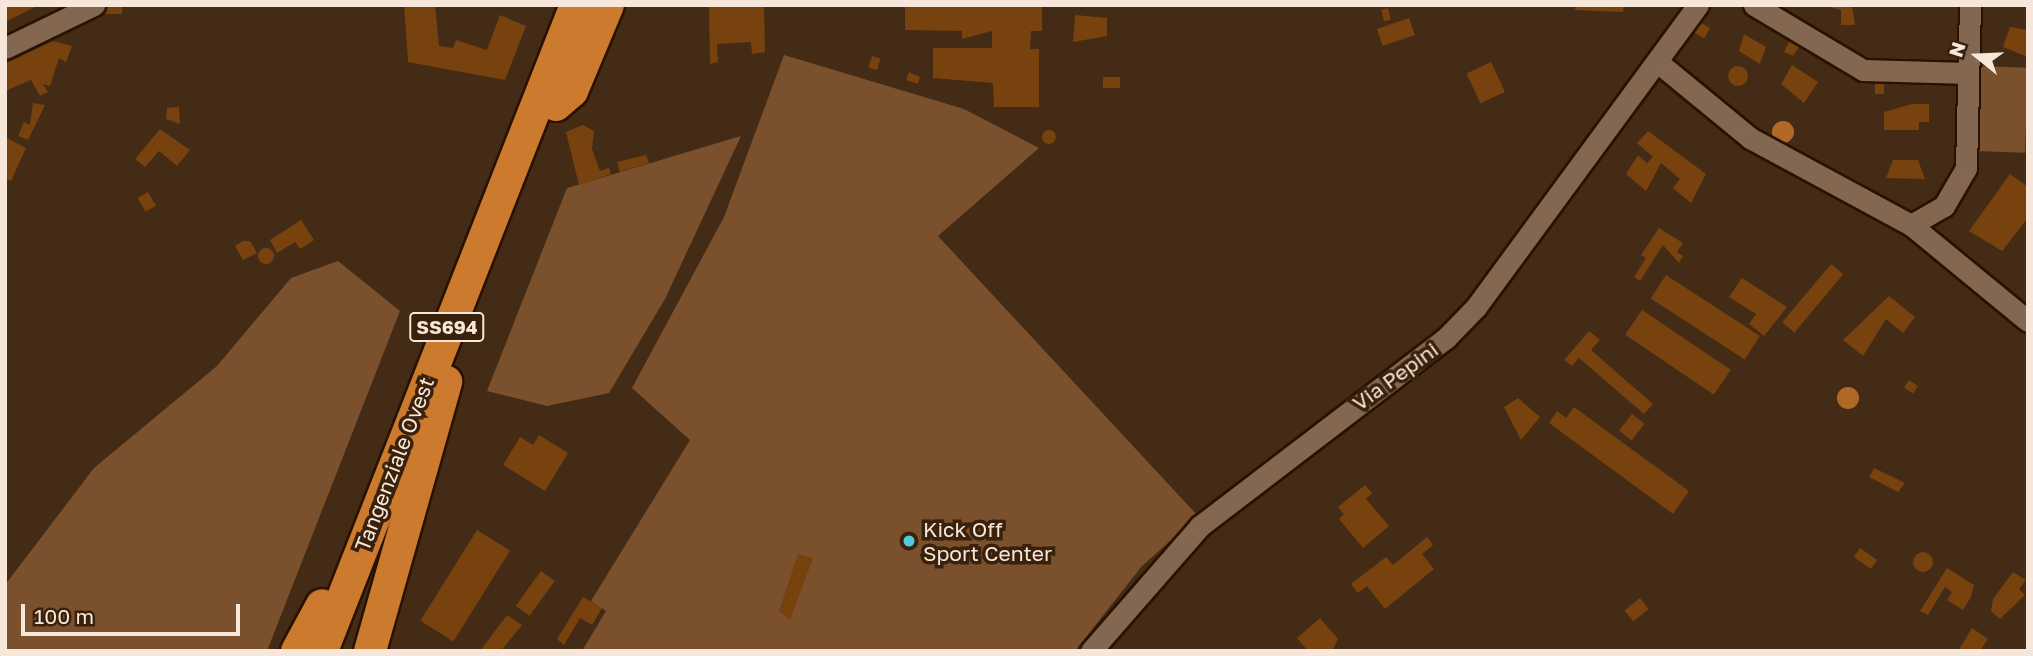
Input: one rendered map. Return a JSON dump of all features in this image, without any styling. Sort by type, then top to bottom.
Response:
[{"type":"highway","points":[[523,135],[524,110],[565,5]]},
{"type":"highway","name":"Tangenziale Ovest","points":[[322,651],[576,5]]},
{"type":"highway","name":"Tangenziale Ovest","points":[[343,651],[446,382],[596,5]]},
{"type":"highway","points":[[556,105],[572,91],[608,5]]},
{"type":"highway","points":[[370,651],[446,382]]},
{"type":"highway","points":[[297,651],[365,503],[389,475]]},
{"type":"street","points":[[5,48],[94,5]]},
{"type":"street","name":"Via Pepini","points":[[1091,651],[1200,526],[1446,338],[1660,64],[1698,5]]},
{"type":"street","points":[[1754,5],[1863,70],[1968,73]]},
{"type":"street","points":[[1911,225],[1944,206],[1966,167],[1970,5]]},
{"type":"street","points":[[1660,64],[1750,138],[1911,225],[2028,321]]},
{"type":"shaded area","points":[[784,55],[964,109],[1039,148],[938,236],[1198,516],[1142,566],[1075,651],[582,651],[606,611],[591,601],[690,440],[632,388],[724,217]]},
{"type":"shaded area","points":[[1977,66],[2028,68],[2025,153],[1974,151]]},
{"type":"shaded area","points":[[1783,121],[1791,124],[1794,132],[1791,140],[1783,143],[1775,140],[1772,132],[1775,124]]},
{"type":"shaded area","points":[[741,136],[665,299],[609,393],[547,406],[487,391],[567,188]]},
{"type":"shaded area","points":[[338,261],[400,311],[267,651],[5,651],[5,585],[94,468],[217,366],[291,278]]},
{"type":"shaded area","points":[[1848,387],[1856,390],[1859,398],[1856,406],[1848,409],[1840,406],[1837,398],[1840,390]]},
{"type":"building","points":[[5,5],[34,5],[35,7],[5,22]]},
{"type":"building","points":[[105,5],[122,5],[122,14],[105,14]]},
{"type":"building","points":[[404,5],[435,5],[439,46],[453,48],[456,40],[487,50],[500,15],[526,26],[505,80],[408,62]]},
{"type":"building","points":[[709,5],[764,5],[765,52],[752,54],[751,42],[717,44],[718,62],[710,64]]},
{"type":"building","points":[[905,5],[1042,5],[1042,31],[1031,31],[1030,49],[1039,49],[1039,107],[994,107],[993,83],[933,78],[933,48],[992,48],[992,31],[962,39],[962,31],[905,30]]},
{"type":"building","points":[[1576,5],[1624,5],[1623,12],[1575,10]]},
{"type":"building","points":[[1823,5],[1852,5],[1855,25],[1841,25],[1841,10]]},
{"type":"building","points":[[1388,8],[1391,20],[1384,21],[1381,10]]},
{"type":"building","points":[[1075,15],[1107,18],[1107,36],[1073,42]]},
{"type":"building","points":[[1409,18],[1415,35],[1383,46],[1377,29]]},
{"type":"building","points":[[1698,21],[1710,28],[1704,38],[1692,31]]},
{"type":"building","points":[[2010,27],[2028,30],[2028,57],[2003,47]]},
{"type":"building","points":[[1744,34],[1766,47],[1760,64],[1739,51]]},
{"type":"building","points":[[1791,38],[1801,44],[1793,56],[1784,52]]},
{"type":"building","points":[[53,41],[72,46],[66,62],[59,58],[50,86],[43,84],[48,92],[40,96],[31,80],[5,91],[5,64]]},
{"type":"building","points":[[872,56],[881,59],[877,70],[868,67]]},
{"type":"building","points":[[1491,62],[1505,92],[1480,103],[1467,73]]},
{"type":"building","points":[[1792,65],[1818,82],[1804,103],[1781,84]]},
{"type":"building","points":[[1734,66],[1742,66],[1748,76],[1742,86],[1734,86],[1728,80],[1728,72]]},
{"type":"building","points":[[909,72],[920,77],[918,84],[906,80]]},
{"type":"building","points":[[1103,77],[1120,77],[1120,88],[1103,88]]},
{"type":"building","points":[[1875,82],[1884,82],[1884,94],[1875,94]]},
{"type":"building","points":[[33,103],[45,105],[28,140],[18,136],[24,122],[30,125]]},
{"type":"building","points":[[1912,104],[1929,104],[1929,122],[1919,122],[1919,130],[1884,130],[1884,112]]},
{"type":"building","points":[[179,107],[180,124],[166,119],[167,108]]},
{"type":"building","points":[[583,125],[594,131],[592,149],[600,171],[609,168],[611,174],[579,185],[566,132]]},
{"type":"building","points":[[160,129],[190,150],[177,166],[159,151],[145,167],[135,159]]},
{"type":"building","points":[[1049,130],[1054,132],[1054,142],[1049,144],[1044,142],[1042,137],[1044,132]]},
{"type":"building","points":[[1648,131],[1706,174],[1691,203],[1673,188],[1680,179],[1661,163],[1646,191],[1626,174],[1638,155],[1647,163],[1653,157],[1637,143]]},
{"type":"building","points":[[5,137],[26,148],[11,181],[5,178]]},
{"type":"building","points":[[646,155],[649,163],[620,172],[617,162]]},
{"type":"building","points":[[1893,160],[1918,160],[1925,179],[1886,178]]},
{"type":"building","points":[[2010,174],[2028,187],[2028,218],[2002,251],[1969,231]]},
{"type":"building","points":[[148,192],[156,206],[146,212],[138,198]]},
{"type":"building","points":[[301,220],[314,240],[300,249],[295,242],[277,253],[270,240]]},
{"type":"building","points":[[1659,228],[1683,243],[1677,252],[1683,256],[1679,263],[1663,245],[1640,281],[1634,277],[1646,258],[1641,255]]},
{"type":"building","points":[[243,241],[250,241],[257,253],[243,260],[235,246]]},
{"type":"building","points":[[263,248],[269,248],[274,256],[272,262],[263,264],[258,259],[258,253]]},
{"type":"building","points":[[1831,264],[1843,274],[1794,333],[1782,322]]},
{"type":"building","points":[[1666,275],[1760,336],[1745,359],[1651,298]]},
{"type":"building","points":[[1742,278],[1787,307],[1764,336],[1749,324],[1756,314],[1729,297]]},
{"type":"building","points":[[1889,296],[1915,317],[1903,333],[1886,319],[1863,356],[1843,340]]},
{"type":"building","points":[[1642,310],[1731,370],[1714,395],[1625,335]]},
{"type":"building","points":[[1589,331],[1600,340],[1591,350],[1653,404],[1644,414],[1579,358],[1572,366],[1564,360]]},
{"type":"building","points":[[1909,380],[1918,386],[1913,394],[1904,387]]},
{"type":"building","points":[[1518,398],[1540,417],[1521,440],[1504,407]]},
{"type":"building","points":[[1574,407],[1689,491],[1673,514],[1549,423],[1557,411],[1566,418]]},
{"type":"building","points":[[1632,414],[1645,424],[1632,440],[1619,431]]},
{"type":"building","points":[[539,435],[568,453],[545,491],[503,465],[520,437],[533,445]]},
{"type":"building","points":[[1874,468],[1905,483],[1898,492],[1869,477]]},
{"type":"building","points":[[1365,485],[1372,493],[1366,499],[1389,526],[1363,548],[1339,519],[1344,514],[1338,507]]},
{"type":"building","points":[[477,530],[510,551],[453,641],[420,621]]},
{"type":"building","points":[[1427,537],[1433,545],[1422,554],[1434,569],[1385,609],[1367,586],[1358,593],[1351,584],[1386,557],[1393,565]]},
{"type":"building","points":[[1860,548],[1877,560],[1871,569],[1854,557]]},
{"type":"building","points":[[1923,552],[1930,555],[1933,562],[1930,569],[1923,572],[1916,569],[1913,562],[1916,555]]},
{"type":"building","points":[[798,554],[813,558],[790,620],[779,611]]},
{"type":"building","points":[[1947,568],[1974,585],[1963,610],[1947,600],[1952,592],[1945,587],[1928,615],[1920,611]]},
{"type":"building","points":[[541,571],[555,581],[529,616],[516,606]]},
{"type":"building","points":[[2013,572],[2026,580],[2019,589],[2025,595],[2000,619],[1991,611],[1993,599]]},
{"type":"building","points":[[583,597],[602,608],[592,625],[580,618],[564,645],[557,639]]},
{"type":"building","points":[[1640,598],[1649,609],[1633,621],[1624,611]]},
{"type":"building","points":[[507,615],[522,625],[501,651],[480,651]]},
{"type":"building","points":[[1320,618],[1338,639],[1332,651],[1308,651],[1297,638]]},
{"type":"building","points":[[1972,628],[1988,639],[1980,651],[1958,651]]},
{"type":"place","name":"Kick Off Sport Center","points":[[909,541]]}]
